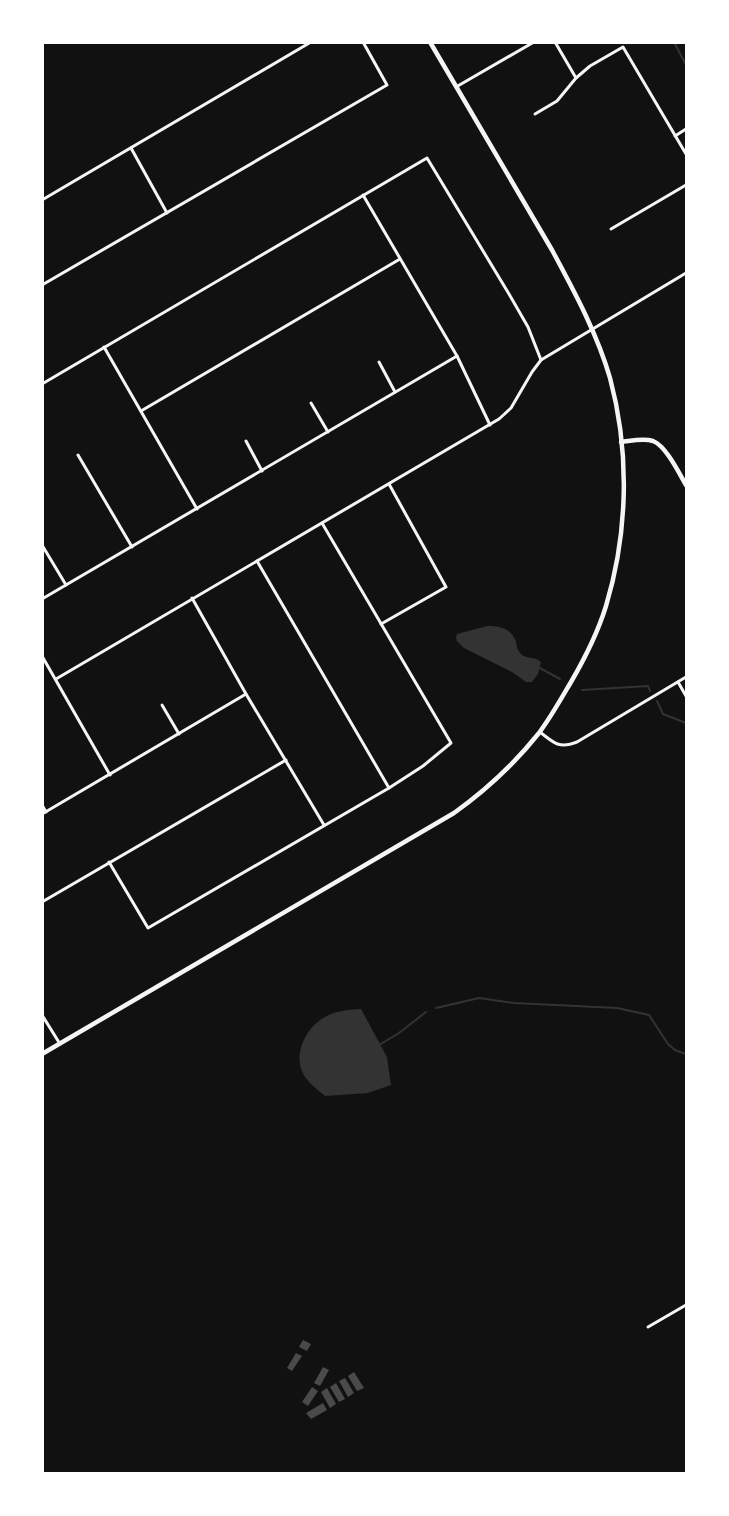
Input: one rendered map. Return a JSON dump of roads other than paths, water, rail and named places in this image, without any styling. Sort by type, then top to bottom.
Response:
[{"type":"main road","points":[[42,1054],[454,813],[510,765],[540,732],[577,672],[606,608],[615,570],[622,513],[623,465],[610,379],[593,330],[552,250],[430,42]]},
{"type":"main road","points":[[621,442],[643,440],[655,442],[670,458],[686,485]]},
{"type":"street","points":[[42,200],[311,42]]},
{"type":"street","points":[[42,285],[387,85],[364,42]]},
{"type":"street","points":[[455,87],[534,42]]},
{"type":"street","points":[[555,42],[576,78]]},
{"type":"street","points":[[535,114],[557,101],[576,78],[590,66],[623,47],[686,154]]},
{"type":"street","points":[[675,136],[686,129]]},
{"type":"street","points":[[131,148],[167,213]]},
{"type":"street","points":[[42,384],[427,158],[528,327],[542,360]]},
{"type":"street","points":[[611,229],[686,185]]},
{"type":"street","points":[[363,195],[457,356],[490,425]]},
{"type":"street","points":[[141,411],[400,259]]},
{"type":"street","points":[[56,679],[500,419],[511,408],[532,372],[542,360],[686,273]]},
{"type":"street","points":[[104,347],[197,508]]},
{"type":"street","points":[[42,599],[457,356]]},
{"type":"street","points":[[379,362],[395,392]]},
{"type":"street","points":[[311,403],[328,432]]},
{"type":"street","points":[[246,441],[262,470]]},
{"type":"street","points":[[78,455],[132,547]]},
{"type":"street","points":[[381,624],[446,586],[389,484]]},
{"type":"street","points":[[109,862],[148,928],[389,788],[423,766],[451,743],[322,523]]},
{"type":"street","points":[[42,545],[66,586]]},
{"type":"street","points":[[257,561],[389,788]]},
{"type":"street","points":[[192,598],[324,826]]},
{"type":"street","points":[[42,656],[110,775]]},
{"type":"street","points":[[540,732],[553,743],[560,746],[577,742],[686,677]]},
{"type":"street","points":[[678,682],[686,696]]},
{"type":"street","points":[[42,805],[44,813],[246,694]]},
{"type":"street","points":[[162,705],[179,734]]},
{"type":"street","points":[[42,902],[286,760]]},
{"type":"street","points":[[42,1015],[60,1044]]},
{"type":"street","points":[[648,1327],[686,1305]]},
{"type":"waterway","points":[[674,42],[686,65]]},
{"type":"waterway","points":[[538,667],[560,679]]},
{"type":"waterway","points":[[582,690],[648,686],[650,691]]},
{"type":"waterway","points":[[657,701],[663,714],[686,723]]},
{"type":"waterway","points":[[436,1008],[479,998],[514,1003],[617,1008],[649,1015],[668,1044],[675,1050],[686,1054]]},
{"type":"waterway","points":[[379,1045],[399,1033],[426,1012]]}]
